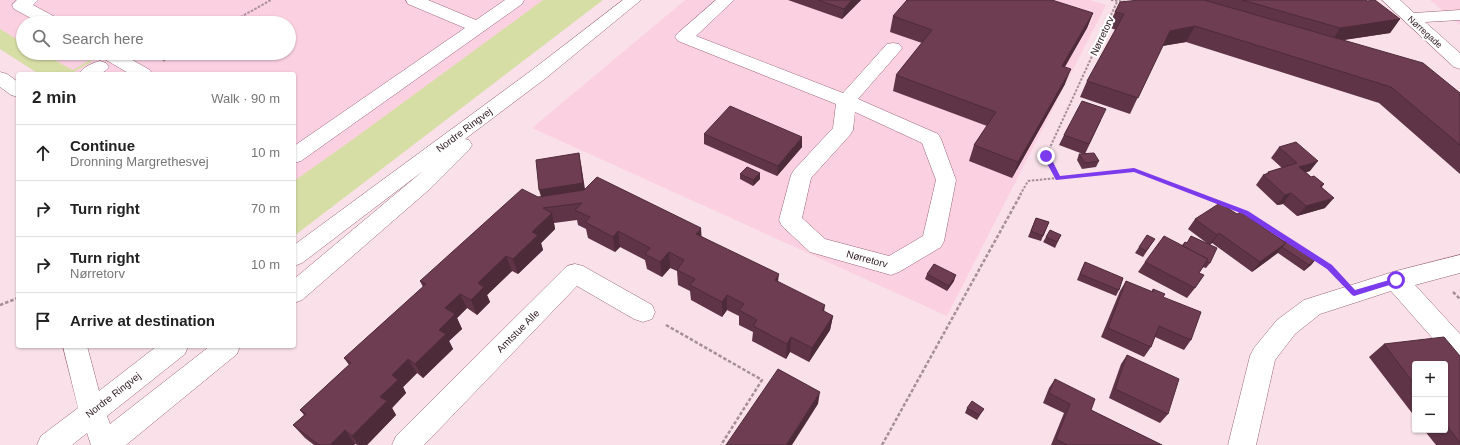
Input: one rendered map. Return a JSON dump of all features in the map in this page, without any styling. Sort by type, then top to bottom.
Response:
[{"type":"street","points":[[30,0],[20,5],[40,16]]},
{"type":"street","points":[[414,0],[478,27]]},
{"type":"street","points":[[296,155],[516,0]]},
{"type":"street","name":"Nordre Ringvej","points":[[296,256],[539,74],[633,0]]},
{"type":"street","name":"Nørretorv","points":[[726,0],[684,37],[846,101],[931,140],[946,180],[933,241],[890,266],[818,246],[790,220],[801,175],[843,130],[846,101]]},
{"type":"street","name":"Nørregade","points":[[1390,0],[1460,64]]},
{"type":"street","points":[[1411,18],[1460,15]]},
{"type":"street","points":[[846,101],[893,48]]},
{"type":"street","points":[[98,65],[133,72]]},
{"type":"street","points":[[296,291],[424,183],[479,128],[539,74]]},
{"type":"street","points":[[0,78],[16,90]]},
{"type":"street","points":[[1242,445],[1263,356],[1286,327],[1312,307],[1396,280],[1460,264]]},
{"type":"street","name":"Amtstue Alle","points":[[406,445],[575,273],[643,312]]},
{"type":"street","points":[[1396,280],[1460,351]]},
{"type":"street","points":[[75,348],[81,375],[92,412],[106,445],[226,348]]},
{"type":"street","name":"Nordre Ringvej","points":[[51,445],[173,348]]},
{"type":"path","points":[[242,16],[271,0]]},
{"type":"path","points":[[1111,0],[1117,2],[1133,2]]},
{"type":"path","name":"Nørretorv","points":[[1058,178],[1046,156],[1117,2]]},
{"type":"path","points":[[882,445],[1028,181],[1134,170],[1246,213],[1330,267],[1354,293]]},
{"type":"path","points":[[0,305],[16,299]]},
{"type":"path","points":[[643,312],[762,380],[720,445]]},
{"type":"shaded area","points":[[0,0],[562,0],[296,194],[296,72],[36,72],[17,60],[296,60],[296,16],[16,16],[16,59],[0,49]]},
{"type":"shaded area","points":[[685,0],[1090,0],[1106,5],[947,316],[532,128]]},
{"type":"shaded area","points":[[1430,0],[1460,0],[1460,25]]},
{"type":"green space","points":[[543,0],[603,0],[296,234],[296,180]]},
{"type":"green space","points":[[0,29],[16,39],[16,59],[0,49]]},
{"type":"green space","points":[[17,60],[54,60],[73,70],[90,60],[91,62],[74,72],[36,72]]},
{"type":"building","points":[[818,0],[852,0],[844,9]]},
{"type":"building","points":[[907,0],[1052,0],[1093,13],[1062,66],[1071,69],[1018,162],[974,145],[996,112],[896,75],[932,30],[893,16]]},
{"type":"building","points":[[1139,0],[1204,0],[1423,63],[1460,93],[1460,145],[1391,87],[1195,26],[1170,31],[1138,98],[1087,81],[1124,14],[1115,12],[1120,2]]},
{"type":"building","points":[[1242,0],[1375,0],[1400,19],[1340,28]]},
{"type":"building","points":[[1082,101],[1106,109],[1089,144],[1064,135]]},
{"type":"building","points":[[730,106],[802,137],[778,166],[704,134]]},
{"type":"building","points":[[1296,142],[1318,161],[1299,167],[1311,177],[1314,176],[1324,184],[1320,186],[1334,198],[1306,206],[1291,193],[1285,195],[1263,175],[1297,163],[1279,147]]},
{"type":"building","points":[[579,153],[583,183],[539,190],[536,160]]},
{"type":"building","points":[[1094,153],[1099,161],[1085,163],[1079,154]]},
{"type":"building","points":[[747,167],[760,173],[753,180],[740,174]]},
{"type":"building","points":[[597,177],[701,228],[696,234],[779,274],[775,280],[825,305],[822,310],[833,316],[812,348],[791,337],[787,344],[753,326],[757,320],[739,310],[744,304],[727,295],[722,302],[690,285],[695,279],[677,270],[684,260],[669,252],[660,262],[645,254],[650,248],[618,231],[613,237],[585,222],[590,217],[575,210],[582,203],[543,208],[552,213],[532,232],[538,235],[513,259],[506,256],[478,283],[484,287],[471,300],[460,294],[445,308],[455,314],[439,330],[446,334],[415,364],[408,359],[392,375],[398,380],[380,397],[387,401],[352,436],[345,430],[330,445],[319,445],[293,425],[306,414],[300,410],[351,363],[344,358],[426,284],[420,281],[522,189],[538,197],[584,190]]},
{"type":"building","points":[[1220,203],[1237,214],[1241,212],[1286,243],[1260,262],[1219,233],[1217,235],[1195,219]]},
{"type":"building","points":[[1036,218],[1049,222],[1043,236],[1031,231]]},
{"type":"building","points":[[1050,230],[1061,235],[1057,242],[1046,237]]},
{"type":"building","points":[[1147,235],[1155,239],[1146,251],[1139,247]]},
{"type":"building","points":[[1164,236],[1208,259],[1199,273],[1204,275],[1195,288],[1145,262]]},
{"type":"building","points":[[1191,236],[1217,248],[1210,263],[1206,261],[1208,259],[1183,246],[1185,242],[1187,243]]},
{"type":"building","points":[[1287,240],[1316,259],[1309,265],[1282,247],[1286,243],[1284,242]]},
{"type":"building","points":[[1085,262],[1123,278],[1119,290],[1080,274]]},
{"type":"building","points":[[934,264],[956,275],[949,286],[927,274]]},
{"type":"building","points":[[1126,281],[1153,292],[1153,289],[1165,294],[1163,297],[1201,312],[1191,340],[1159,326],[1151,347],[1108,328]]},
{"type":"building","points":[[1444,337],[1460,356],[1460,443],[1448,427],[1448,361],[1412,361],[1412,381],[1384,344]]},
{"type":"building","points":[[1127,355],[1179,379],[1168,414],[1115,389]]},
{"type":"building","points":[[778,369],[820,392],[786,445],[726,445]]},
{"type":"building","points":[[1055,379],[1095,399],[1091,410],[1162,445],[1067,445],[1056,439],[1070,404],[1049,393]]},
{"type":"building","points":[[972,401],[984,409],[979,415],[967,408]]},
{"type":"route","points":[[1046,156],[1058,178],[1134,170],[1246,213],[1330,267],[1354,293],[1396,280]]}]
